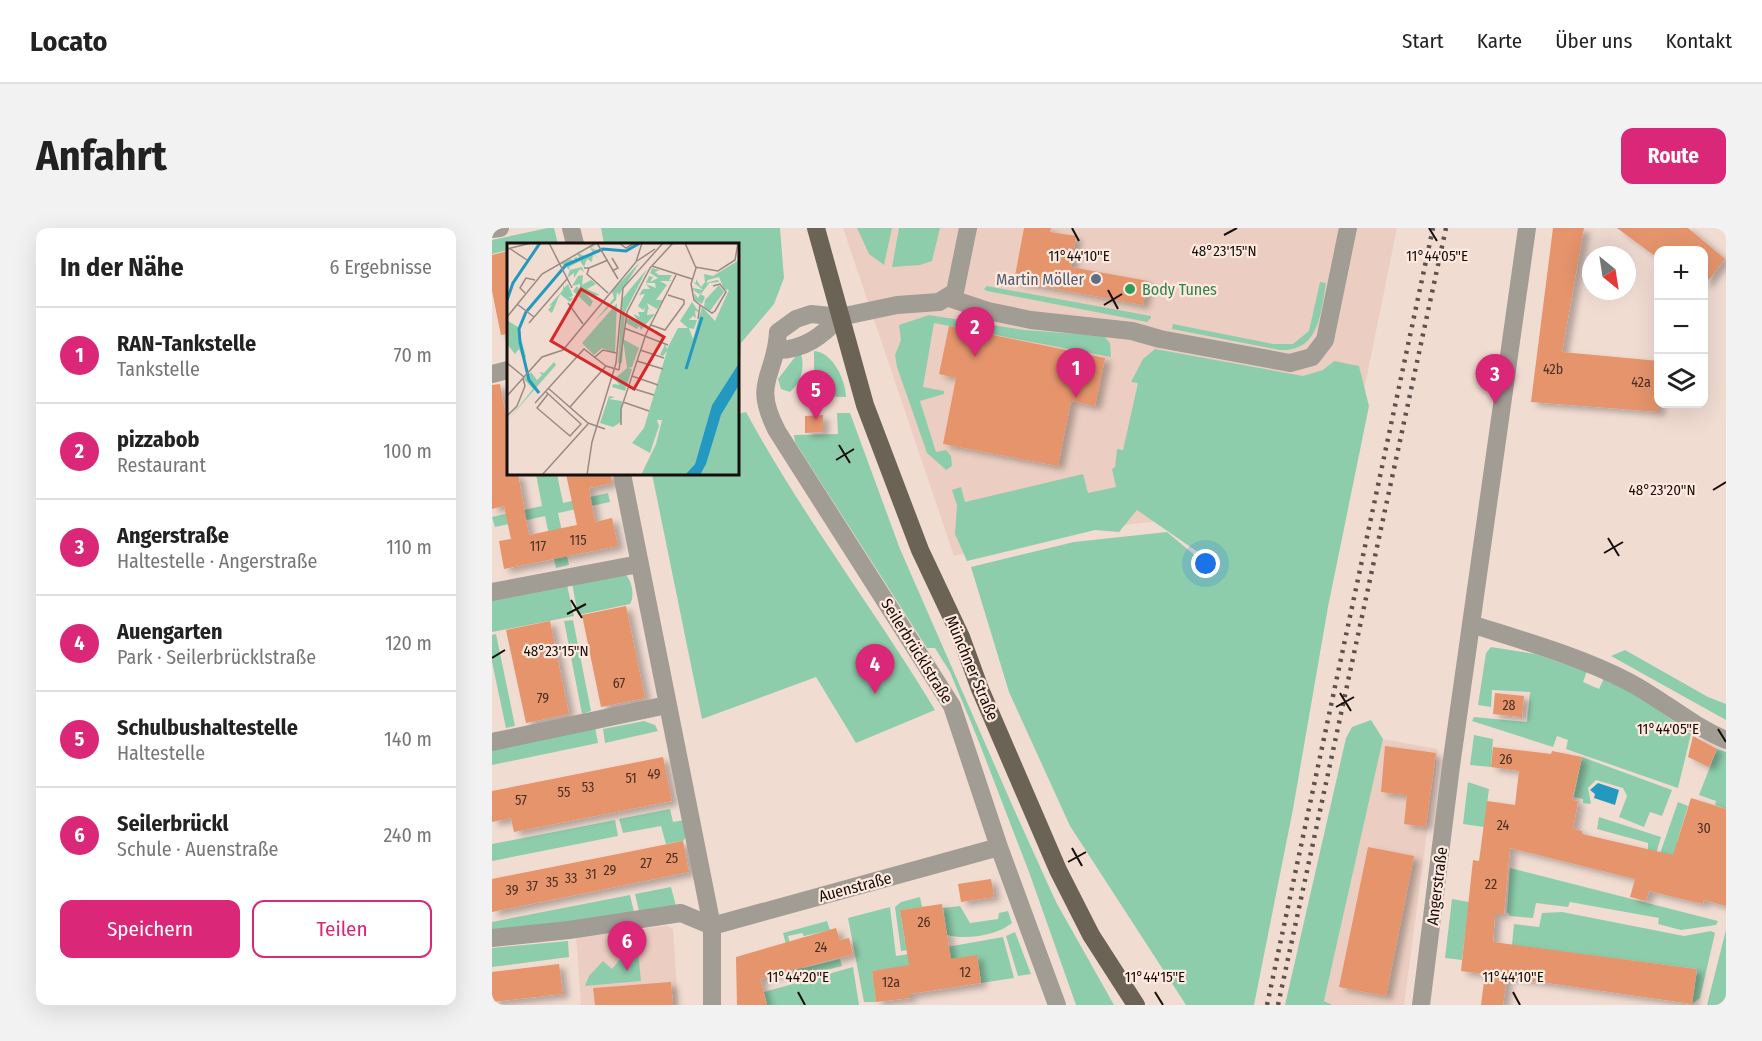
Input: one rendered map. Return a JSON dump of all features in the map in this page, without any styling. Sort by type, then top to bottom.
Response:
[{"type":"main road","name":"Münchner Straße","points":[[816,228],[865,405],[920,550],[961,637],[1058,870],[1091,935],[1136,1005]]},
{"type":"street","points":[[492,229],[500,228]]},
{"type":"street","points":[[571,228],[574,243]]},
{"type":"street","points":[[777,350],[788,350],[814,341],[840,317],[889,306],[939,302],[949,298],[955,292],[968,228]]},
{"type":"street","points":[[949,298],[988,311],[1022,318],[1132,331],[1290,363],[1312,357],[1325,340],[1348,228]]},
{"type":"street","name":"Angerstraße","points":[[1421,1005],[1527,228]]},
{"type":"street","name":"Seilerbrücklstraße","points":[[840,317],[811,314],[796,319],[778,332],[777,350],[766,378],[764,399],[769,416],[952,706],[999,847],[1057,1005]]},
{"type":"street","points":[[492,374],[507,370]]},
{"type":"street","points":[[622,476],[712,926],[712,1005]]},
{"type":"street","points":[[492,592],[639,564]]},
{"type":"street","points":[[1472,624],[1577,659],[1629,682],[1701,729],[1726,740]]},
{"type":"street","points":[[492,742],[667,705]]},
{"type":"street","name":"Auenstraße","points":[[712,926],[999,847]]},
{"type":"street","points":[[492,938],[569,930],[681,913],[712,926]]},
{"type":"shaded area","points":[[843,228],[1397,228],[1324,587],[1178,519],[1062,532],[954,556]]},
{"type":"shaded area","points":[[1383,739],[1438,749],[1404,1005],[1323,1005]]},
{"type":"shaded area","points":[[667,926],[673,929],[678,1005],[581,1005],[576,936]]},
{"type":"green space","points":[[554,228],[558,243],[507,243],[507,250],[492,254],[492,240]]},
{"type":"green space","points":[[601,228],[780,228],[784,278],[774,304],[741,343],[740,361],[740,243],[604,243]]},
{"type":"green space","points":[[857,228],[892,228],[884,265],[869,254]]},
{"type":"green space","points":[[899,228],[940,228],[932,261],[920,265],[892,267]]},
{"type":"green space","points":[[1320,282],[1326,283],[1316,328],[1303,345],[1293,349],[1280,350],[1172,329],[1173,324],[1273,344],[1293,344],[1309,331]]},
{"type":"green space","points":[[987,286],[1151,316],[1151,318],[1147,322],[987,291],[984,289]]},
{"type":"green space","points":[[929,315],[1024,330],[1104,336],[1110,343],[1111,357],[934,323],[923,387],[944,391],[944,394],[920,401],[936,452],[946,450],[951,456],[952,466],[946,470],[927,453],[897,367],[895,355],[901,340],[899,325]]},
{"type":"green space","points":[[1155,349],[1303,376],[1323,370],[1334,361],[1359,366],[1369,406],[1328,607],[1293,809],[1254,1005],[1186,1005],[1070,826],[1009,692],[971,567],[1074,542],[1167,532],[1211,569],[1218,566],[1137,510],[1119,532],[1095,530],[967,561],[955,534],[957,505],[952,490],[961,487],[965,502],[1083,474],[1088,493],[1116,487],[1112,469],[1115,467],[1117,449],[1123,450],[1138,383],[1131,382],[1143,359]]},
{"type":"green space","points":[[814,351],[827,356],[837,368],[844,383],[846,397],[803,396],[814,372]]},
{"type":"green space","points":[[801,354],[802,370],[797,384],[790,392],[781,389],[778,379],[795,357]]},
{"type":"green space","points":[[746,412],[814,525],[935,710],[856,743],[816,677],[702,719],[652,476],[740,476],[740,414]]},
{"type":"green space","points":[[837,413],[850,413],[900,549],[1013,807],[1056,902],[1114,1005],[1076,1005],[1029,872],[950,672],[935,648],[927,648],[795,442],[794,435],[838,434]]},
{"type":"green space","points":[[536,476],[557,476],[563,503],[608,493],[610,502],[558,513],[569,565],[556,568],[545,516],[495,527],[492,517],[542,506]]},
{"type":"green space","points":[[625,574],[632,588],[630,604],[578,615],[572,583]]},
{"type":"green space","points":[[567,585],[574,616],[492,632],[492,597]]},
{"type":"green space","points":[[573,620],[591,711],[582,714],[564,621]]},
{"type":"green space","points":[[496,634],[515,726],[506,728],[492,662],[492,635]]},
{"type":"green space","points":[[1491,647],[1535,654],[1587,671],[1583,682],[1599,689],[1604,678],[1631,690],[1691,734],[1678,788],[1566,749],[1568,740],[1557,736],[1553,747],[1472,721],[1474,717],[1527,722],[1530,692],[1492,690],[1491,707],[1478,705],[1486,653]]},
{"type":"green space","points":[[1625,650],[1708,697],[1726,704],[1726,720],[1611,656]]},
{"type":"green space","points":[[1371,720],[1383,739],[1324,1001],[1332,1005],[1285,1005],[1346,738],[1352,727]]},
{"type":"green space","points":[[644,721],[655,725],[658,731],[605,743],[603,729]]},
{"type":"green space","points":[[595,727],[598,743],[492,765],[492,748]]},
{"type":"green space","points":[[1474,735],[1493,739],[1491,767],[1470,765]]},
{"type":"green space","points":[[1717,749],[1726,752],[1726,809],[1715,805],[1716,801],[1699,795]]},
{"type":"green space","points":[[1582,757],[1672,790],[1662,816],[1650,812],[1644,827],[1619,817],[1627,796],[1623,788],[1596,780],[1588,788],[1591,804],[1583,803],[1583,799],[1574,797]]},
{"type":"green space","points":[[1468,782],[1489,789],[1484,827],[1463,824]]},
{"type":"green space","points":[[1678,802],[1688,806],[1677,842],[1695,848],[1650,882]]},
{"type":"green space","points":[[670,809],[673,822],[684,820],[687,836],[683,841],[666,844],[661,826],[623,833],[619,819]]},
{"type":"green space","points":[[1599,817],[1661,837],[1648,881],[1648,843],[1597,829]]},
{"type":"green space","points":[[615,820],[618,836],[492,861],[492,844]]},
{"type":"green space","points":[[1510,868],[1718,921],[1716,925],[1681,930],[1658,924],[1659,918],[1570,902],[1568,907],[1536,903],[1533,918],[1510,916],[1507,912]]},
{"type":"green space","points":[[671,887],[676,906],[639,911],[635,894]]},
{"type":"green space","points":[[630,895],[634,912],[632,917],[492,932],[492,922]]},
{"type":"green space","points":[[920,897],[922,907],[900,910],[905,941],[945,944],[901,951],[895,907],[901,902]]},
{"type":"green space","points":[[1452,899],[1469,902],[1462,960],[1445,958]]},
{"type":"green space","points":[[960,906],[970,923],[998,919],[999,913],[1008,911],[1012,923],[998,931],[981,936],[947,935],[943,908]]},
{"type":"green space","points":[[890,907],[896,956],[935,950],[946,961],[872,971],[876,1002],[864,1002],[848,918]]},
{"type":"green space","points":[[1562,912],[1684,936],[1711,931],[1715,933],[1700,998],[1692,1004],[1697,969],[1512,945],[1514,924],[1539,927],[1542,913]]},
{"type":"green space","points":[[827,921],[830,930],[804,936],[802,933],[788,936],[794,961],[801,960],[804,968],[840,959],[842,966],[795,978],[783,933]]},
{"type":"green space","points":[[1726,930],[1726,1005],[1707,1005]]},
{"type":"green space","points":[[1015,932],[1031,974],[1018,976],[1006,936]]},
{"type":"green space","points":[[632,934],[637,941],[641,981],[585,986],[589,976],[603,961],[612,969],[628,950],[618,943]]},
{"type":"green space","points":[[1003,937],[1014,978],[981,983],[977,956],[948,960],[947,947]]},
{"type":"green space","points":[[568,941],[569,957],[492,967],[492,948]]},
{"type":"green space","points":[[853,967],[859,1005],[767,1005],[764,992]]},
{"type":"water","points":[[1598,783],[1619,790],[1615,805],[1594,798],[1595,794],[1590,790]]},
{"type":"building","points":[[1024,228],[1051,228],[1050,232],[1076,236],[1071,267],[1148,281],[1143,305],[1014,281]]},
{"type":"building","points":[[1553,228],[1584,228],[1562,352],[1654,361],[1654,408],[1659,408],[1659,412],[1531,402]]},
{"type":"building","points":[[1617,228],[1688,228],[1725,259],[1708,281],[1708,246],[1654,246],[1654,255]]},
{"type":"building","points":[[507,251],[507,334],[501,335],[492,291],[492,255]]},
{"type":"building","points":[[949,326],[1105,358],[1095,406],[1071,401],[1058,466],[943,444],[956,378],[939,374]]},
{"type":"building","points":[[500,384],[507,421],[507,476],[518,476],[529,535],[577,525],[566,476],[611,476],[612,483],[589,488],[595,522],[612,518],[618,546],[504,569],[499,541],[511,539],[504,506],[492,509],[492,385]]},
{"type":"building","points":[[823,415],[823,432],[805,433],[805,416]]},
{"type":"building","points":[[626,606],[645,698],[601,707],[582,615]]},
{"type":"building","points":[[550,621],[569,714],[526,723],[506,630]]},
{"type":"building","points":[[1495,693],[1524,696],[1522,717],[1493,714]]},
{"type":"building","points":[[1693,736],[1717,749],[1709,767],[1688,757]]},
{"type":"building","points":[[1385,746],[1436,753],[1426,827],[1404,824],[1407,795],[1381,792]]},
{"type":"building","points":[[1493,747],[1551,754],[1552,751],[1582,757],[1572,800],[1578,801],[1573,829],[1582,831],[1582,834],[1673,855],[1691,798],[1726,809],[1726,906],[1704,900],[1703,904],[1649,891],[1646,901],[1630,897],[1635,879],[1510,848],[1504,914],[1495,914],[1493,942],[1697,969],[1692,1004],[1507,977],[1503,1005],[1481,1005],[1485,974],[1461,971],[1473,860],[1479,861],[1487,801],[1515,805],[1519,771],[1491,767]]},
{"type":"building","points":[[663,757],[672,801],[514,832],[511,818],[492,822],[492,791]]},
{"type":"building","points":[[683,841],[689,872],[492,912],[492,879]]},
{"type":"building","points":[[1368,847],[1414,856],[1386,996],[1339,987]]},
{"type":"building","points":[[991,879],[994,897],[961,902],[958,884]]},
{"type":"building","points":[[942,904],[951,959],[977,955],[981,983],[910,994],[910,998],[876,1002],[872,971],[909,965],[900,910]]},
{"type":"building","points":[[836,928],[840,940],[849,938],[853,954],[760,979],[767,1005],[737,1005],[736,957]]},
{"type":"building","points":[[559,964],[563,994],[492,1002],[492,972]]},
{"type":"building","points":[[671,982],[673,1005],[595,1005],[593,988]]},
{"type":"railway","points":[[1267,1005],[1433,228]]},
{"type":"railway","points":[[1278,1005],[1446,228]]},
{"type":"place","name":"Martin Möller","points":[[1096,279]]},
{"type":"place","name":"Body Tunes","points":[[1130,289]]},
{"type":"place","name":"pizzabob","points":[[975,357]]},
{"type":"place","name":"RAN-Tankstelle","points":[[1076,398]]},
{"type":"place","name":"Angerstraße","points":[[1495,404]]},
{"type":"place","name":"Schulbushaltestelle","points":[[816,420]]},
{"type":"place","name":"Auengarten","points":[[875,694]]},
{"type":"place","name":"Seilerbrückl","points":[[627,971]]}]
